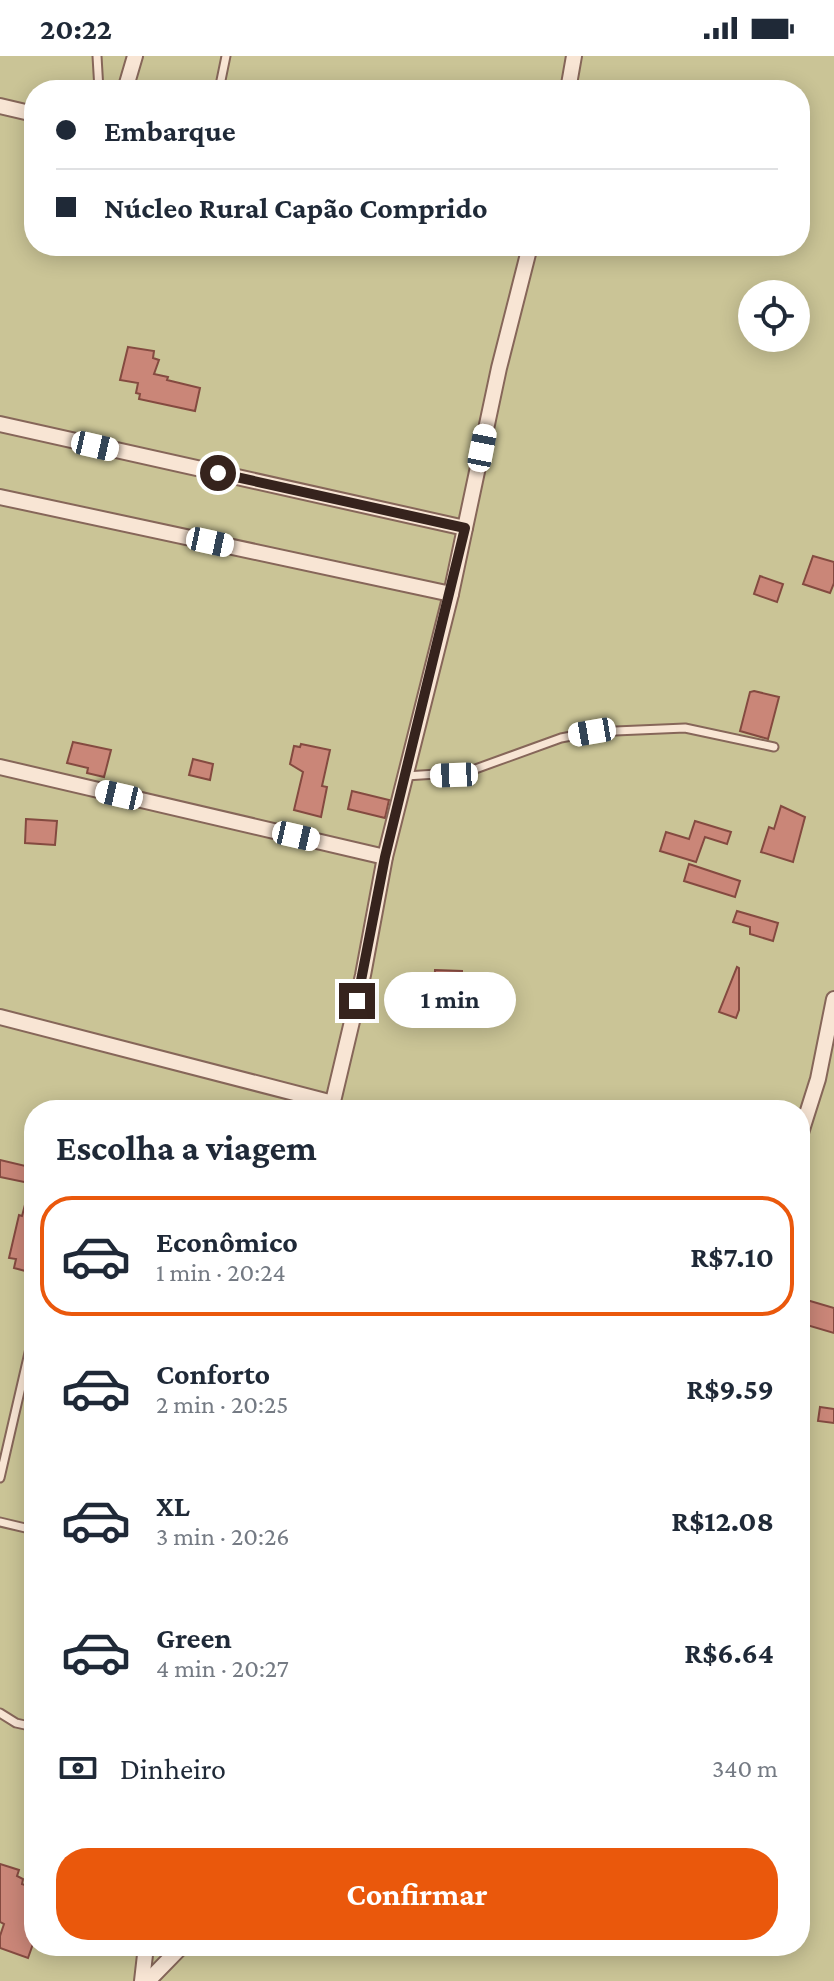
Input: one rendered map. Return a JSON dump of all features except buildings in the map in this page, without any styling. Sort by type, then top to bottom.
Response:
[{"type":"street","points":[[128,80],[135,56]]},
{"type":"street","points":[[570,80],[574,56]]},
{"type":"street","points":[[0,106],[24,112]]},
{"type":"street","points":[[333,1100],[363,975],[385,857],[451,594],[499,368],[527,256]]},
{"type":"street","points":[[0,424],[465,528]]},
{"type":"street","points":[[0,497],[451,594]]},
{"type":"street","points":[[0,767],[385,857]]},
{"type":"street","points":[[810,1104],[834,999]]},
{"type":"street","points":[[0,1017],[310,1100]]},
{"type":"street","points":[[142,1981],[145,1956]]},
{"type":"street","points":[[148,1981],[172,1956]]},
{"type":"lane","points":[[97,56],[98,80]]},
{"type":"lane","points":[[221,80],[226,56]]},
{"type":"lane","points":[[406,776],[467,772],[561,738],[592,732],[685,728],[774,747]]},
{"type":"lane","points":[[0,1478],[24,1374]]},
{"type":"lane","points":[[0,1522],[24,1528]]},
{"type":"lane","points":[[0,1713],[24,1725]]},
{"type":"shaded area","points":[[0,56],[834,56],[834,1981],[0,1981]]},
{"type":"route","points":[[218,473],[465,528],[385,857],[357,1001]]}]
